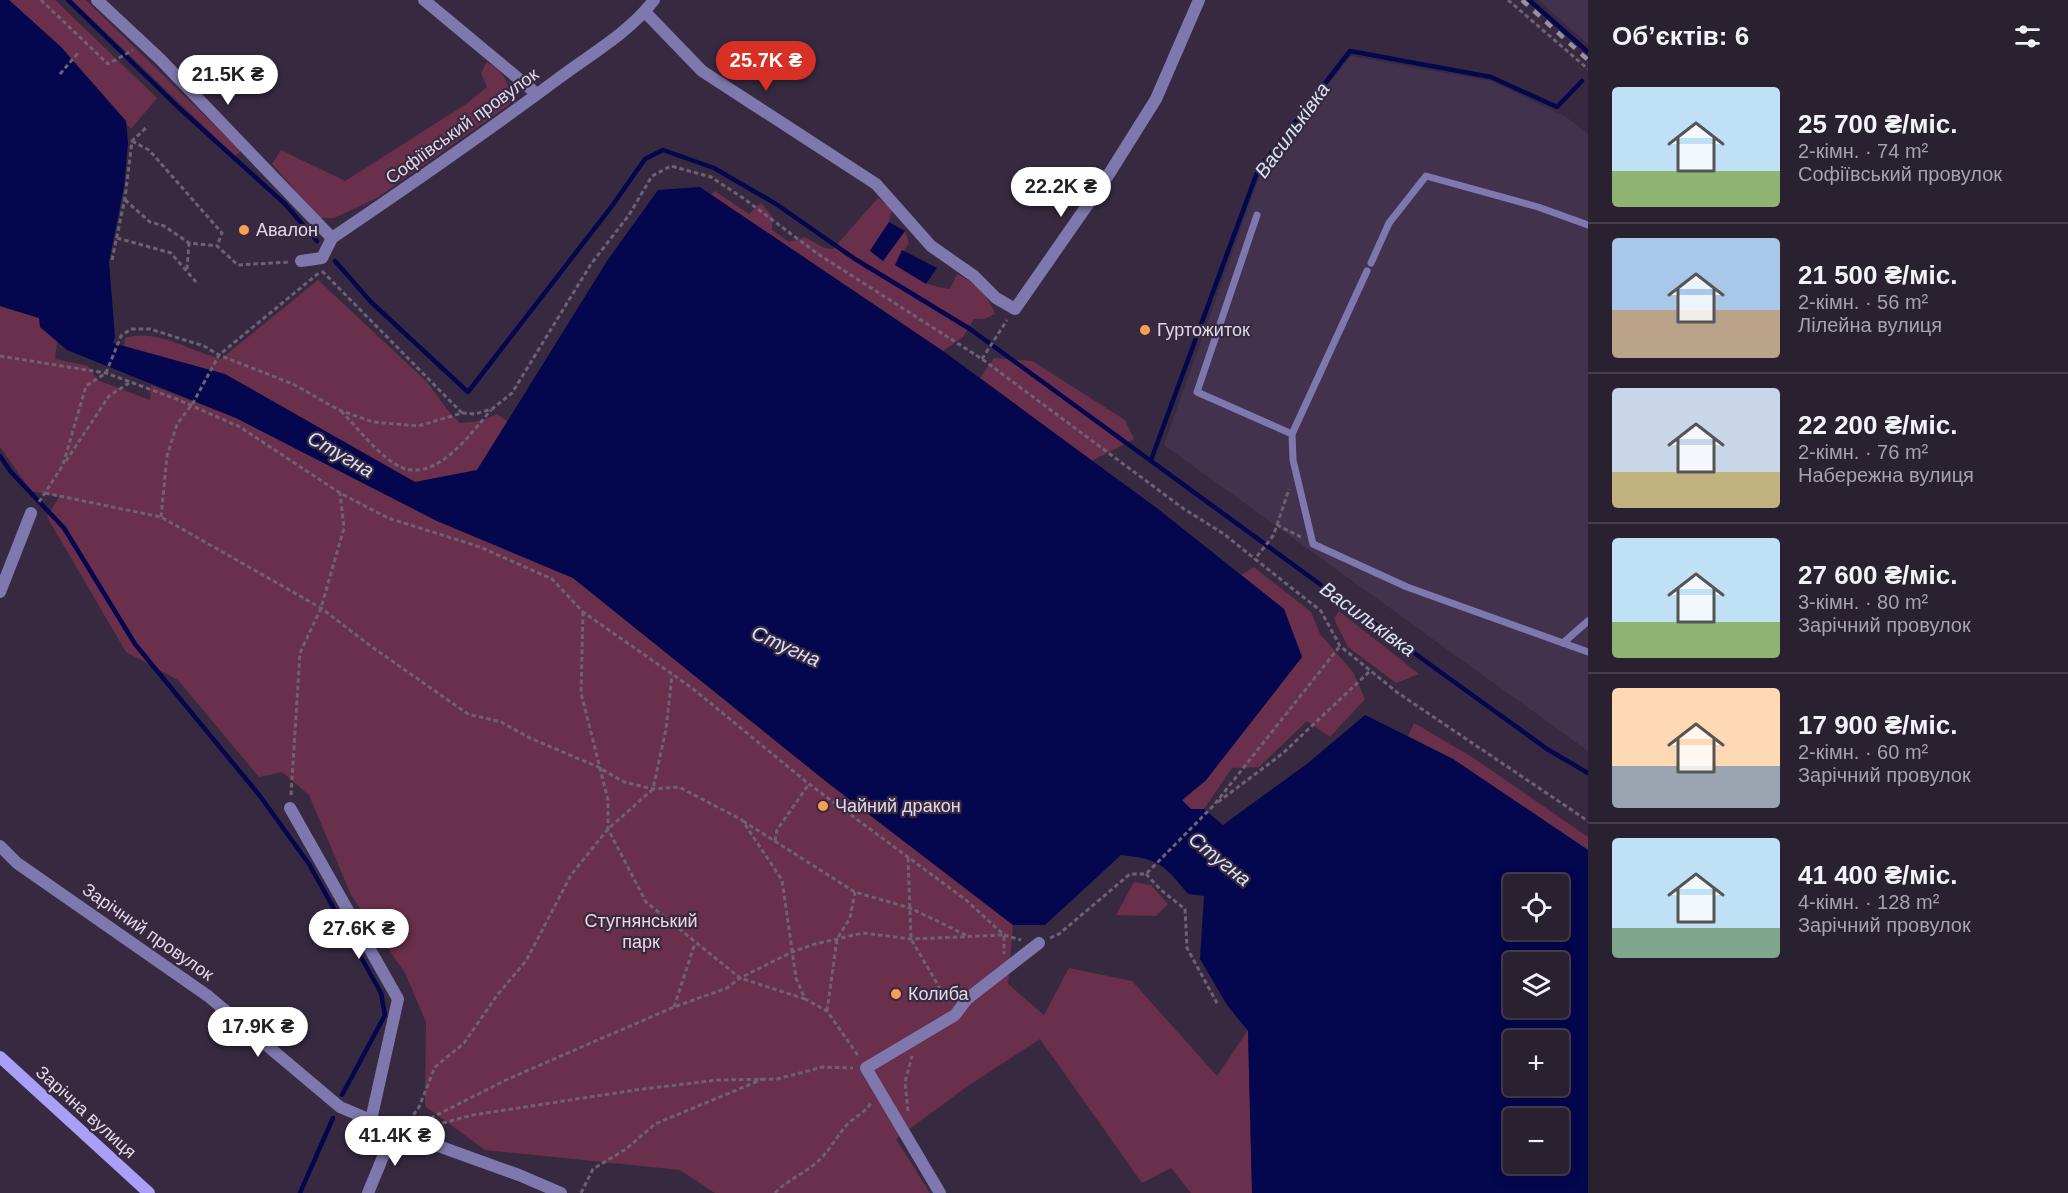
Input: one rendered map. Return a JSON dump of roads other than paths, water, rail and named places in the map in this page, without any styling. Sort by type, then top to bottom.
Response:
[{"type":"street","points":[[97,0],[160,59],[332,238]]},
{"type":"street","points":[[424,0],[537,94]]},
{"type":"street","name":"Софіївський провулок","points":[[300,261],[322,265],[332,238],[488,132],[645,12],[654,0]]},
{"type":"street","points":[[645,12],[702,71],[876,184],[931,246],[974,276],[996,298],[1015,309],[1109,174],[1156,99],[1199,0]]},
{"type":"street","points":[[0,592],[31,513]]},
{"type":"street","points":[[290,808],[398,999],[371,1120]]},
{"type":"street","name":"Зарічний провулок","points":[[0,846],[17,863],[208,996],[340,1107],[399,1132],[561,1193]]},
{"type":"street","points":[[940,1193],[866,1068],[917,1040],[955,1015],[967,999],[1039,943]]},
{"type":"street","name":"Зарічна вулиця","points":[[0,1058],[148,1193]]},
{"type":"street","points":[[368,1193],[399,1132]]},
{"type":"lane","points":[[1371,263],[1389,223],[1426,176],[1538,207],[1588,225]]},
{"type":"lane","points":[[1257,215],[1197,393],[1292,434]]},
{"type":"lane","points":[[1367,271],[1292,434],[1293,460],[1313,544],[1407,587],[1588,652]]},
{"type":"lane","points":[[1563,643],[1588,621]]},
{"type":"water","name":"Стугна","points":[[0,0],[9,0],[61,47],[126,121],[128,143],[124,187],[109,262],[115,337],[113,343],[225,374],[415,482],[477,470],[607,261],[658,190],[700,187],[943,351],[1158,509],[1284,609],[1302,657],[1206,780],[1182,800],[1191,809],[1204,809],[1223,825],[1308,763],[1365,715],[1453,759],[1588,850],[1588,1193],[1252,1193],[1248,1031],[1227,1005],[1200,959],[1204,896],[1188,894],[1167,870],[1153,861],[1121,855],[1045,925],[1013,925],[828,783],[573,578],[437,521],[236,418],[67,350],[40,327],[39,318],[0,306]]},
{"type":"water","points":[[889,222],[905,231],[883,261],[870,251]]},
{"type":"water","points":[[902,250],[937,268],[926,284],[895,265]]},
{"type":"waterway","points":[[68,0],[179,108],[285,204],[317,241]]},
{"type":"waterway","points":[[1529,0],[1588,52]]},
{"type":"waterway","name":"Васильківка","points":[[1151,460],[1258,170],[1350,51],[1491,77],[1557,107],[1582,81]]},
{"type":"waterway","points":[[335,261],[371,302],[468,392],[612,206],[645,159],[663,150],[714,168],[776,204],[855,259],[970,329],[1547,749],[1588,773]]},
{"type":"waterway","points":[[0,456],[11,472],[64,528],[135,644],[260,796],[309,864],[381,993],[385,1015],[342,1095]]},
{"type":"waterway","points":[[300,1193],[333,1118]]},
{"type":"railway","points":[[1522,0],[1588,60]]},
{"type":"place","name":"Авалон","points":[[244,230]]},
{"type":"place","name":"Гуртожиток","points":[[1145,330]]},
{"type":"place","name":"Чайний дракон","points":[[823,806]]},
{"type":"place","name":"Колиба","points":[[896,994]]},
{"type":"park label","name":"Стугнянський парк","points":[[641,931]]}]
